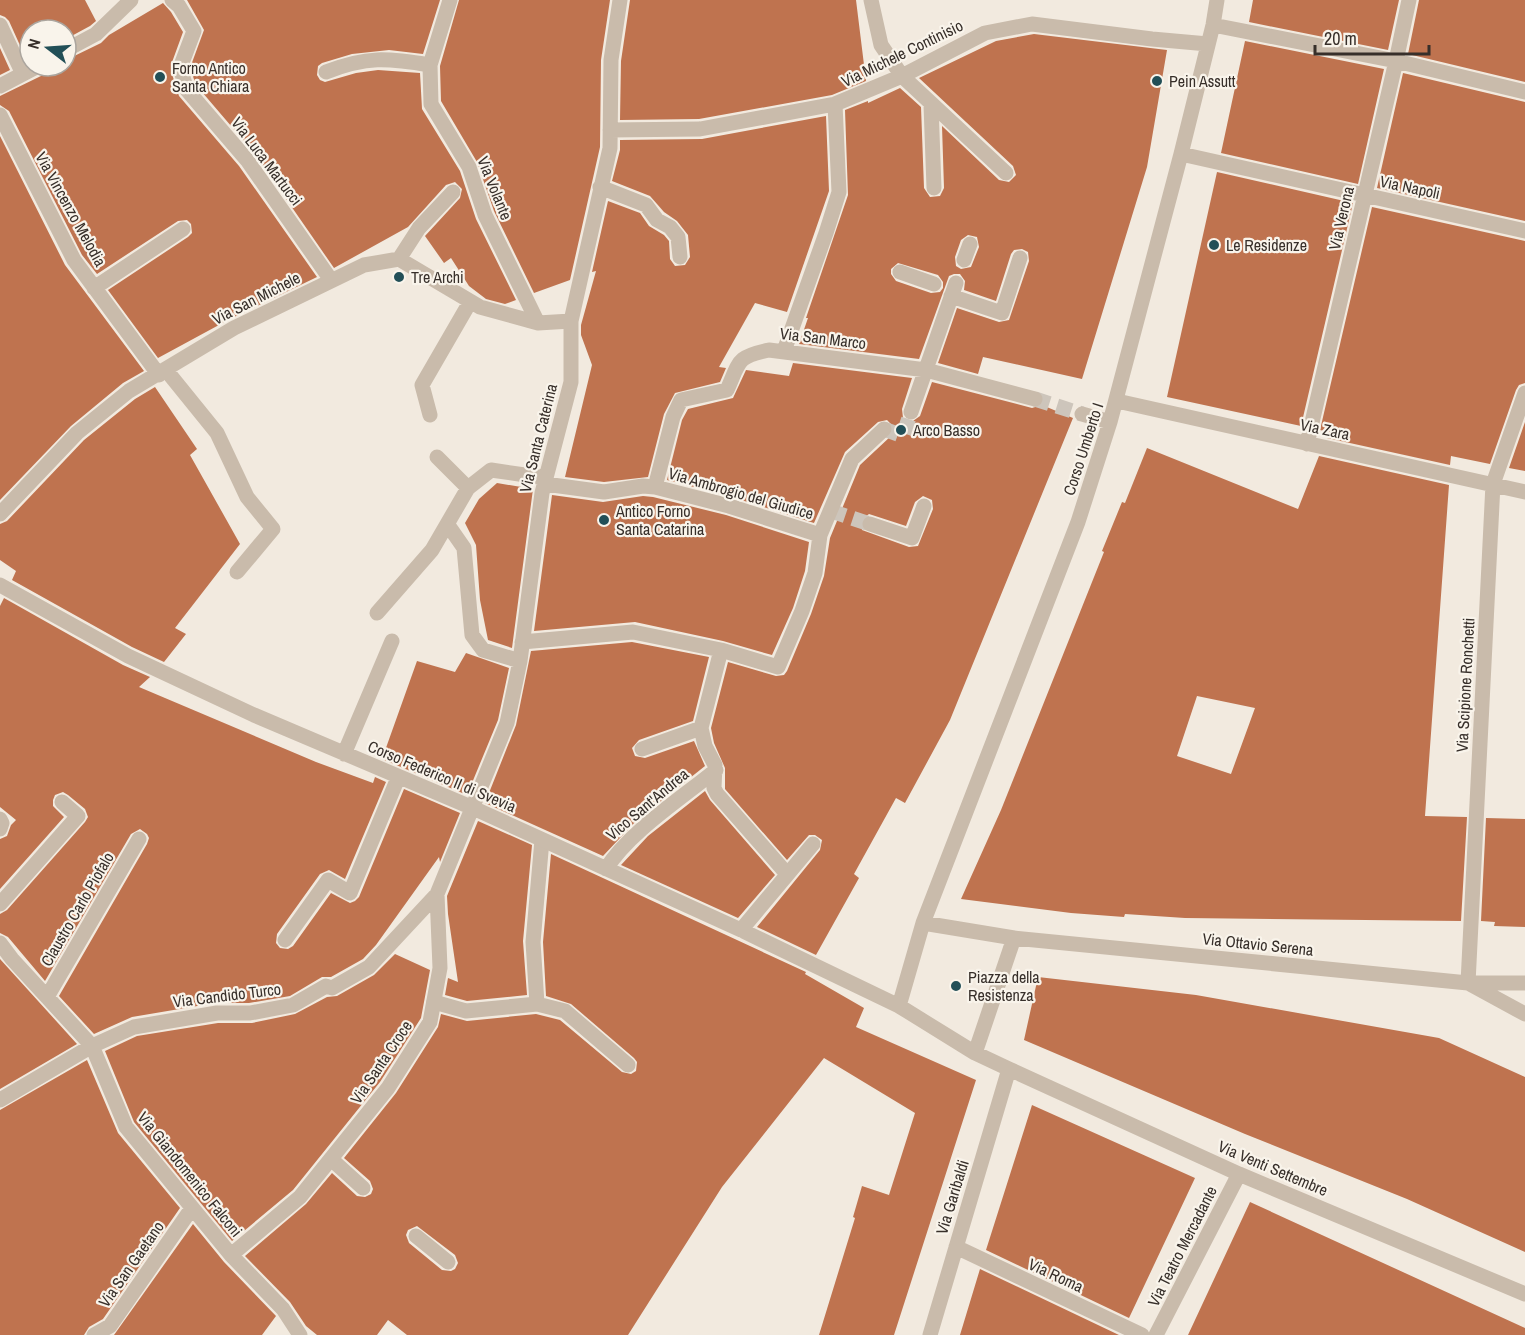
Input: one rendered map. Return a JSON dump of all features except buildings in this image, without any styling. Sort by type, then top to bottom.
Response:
[{"type":"street","points":[[78,44],[96,34],[131,0]]},
{"type":"street","name":"Via Volante","points":[[450,0],[430,65],[431,104],[469,167],[485,215],[538,324]]},
{"type":"street","name":"Via Santa Caterina","points":[[473,808],[507,723],[520,661],[542,493],[571,382],[571,321],[610,148],[611,60],[620,0]]},
{"type":"street","points":[[871,0],[881,45],[902,76],[1006,173]]},
{"type":"street","name":"Corso Umberto I","points":[[923,923],[1078,522],[1117,401],[1181,154],[1217,0]]},
{"type":"street","name":"Via Verona","points":[[1307,444],[1396,61],[1408,0]]},
{"type":"street","name":"Via Luca Martucci","points":[[179,2],[194,31],[180,68],[187,90],[247,160],[331,280]]},
{"type":"street","name":"Via Michele Continisio","points":[[610,130],[700,129],[835,104],[902,76],[985,33],[1032,24],[1208,44]]},
{"type":"street","points":[[0,25],[18,63]]},
{"type":"street","points":[[1213,25],[1396,61],[1525,92]]},
{"type":"street","points":[[326,72],[351,62],[377,58],[430,65]]},
{"type":"street","points":[[0,86],[18,77]]},
{"type":"street","points":[[784,351],[839,192],[835,104]]},
{"type":"street","points":[[931,105],[934,188]]},
{"type":"street","name":"Via Vincenzo Melodia","points":[[0,115],[74,260],[162,372],[218,433],[247,497],[273,529],[237,572]]},
{"type":"street","name":"Via Napoli","points":[[1181,154],[1525,231]]},
{"type":"street","points":[[600,187],[646,205],[657,220],[670,227],[678,237],[680,257]]},
{"type":"street","points":[[453,192],[419,228],[399,259],[480,307],[538,324],[571,321]]},
{"type":"street","points":[[94,288],[183,229]]},
{"type":"street","points":[[964,260],[970,244]]},
{"type":"street","points":[[911,412],[953,290],[1002,313],[1020,258]]},
{"type":"street","name":"Via San Michele","points":[[0,514],[77,434],[129,391],[234,328],[331,280],[364,265],[399,259]]},
{"type":"street","points":[[900,272],[933,284]]},
{"type":"street","points":[[430,415],[422,385],[470,302]]},
{"type":"street","name":"Via San Marco","points":[[655,487],[673,417],[681,400],[728,390],[740,360],[747,355],[769,350],[784,351],[926,370],[1035,399]]},
{"type":"street","name":"Via Scipione Ronchetti","points":[[1468,983],[1493,484],[1525,393]]},
{"type":"street","name":"Via Zara","points":[[1117,401],[1525,492]]},
{"type":"street","points":[[1082,414],[1110,422]]},
{"type":"street","points":[[522,642],[633,632],[721,650],[778,667],[802,612],[815,573],[820,535],[852,459],[884,429]]},
{"type":"street","points":[[377,613],[432,550],[468,488],[437,457]]},
{"type":"street","name":"Via Ambrogio del Giudice","points":[[468,488],[491,470],[604,492],[643,486],[655,487],[729,506],[820,535]]},
{"type":"street","points":[[870,524],[912,538],[924,506]]},
{"type":"street","points":[[448,525],[464,548],[472,635],[483,650],[520,661]]},
{"type":"street","name":"Corso Federico II di Svevia","points":[[0,585],[128,656],[254,715],[473,808],[741,930],[899,1006]]},
{"type":"street","points":[[344,754],[392,641]]},
{"type":"street","points":[[721,650],[701,728],[705,746],[716,770],[716,792],[788,874]]},
{"type":"street","points":[[642,749],[701,728]]},
{"type":"street","name":"Vico Sant'Andrea","points":[[606,869],[614,856],[716,770]]},
{"type":"street","points":[[285,940],[328,880],[350,893],[398,778]]},
{"type":"street","points":[[0,904],[78,816],[62,802]]},
{"type":"street","name":"Via Santa Croce","points":[[231,1255],[300,1197],[388,1088],[430,1022],[440,968],[436,894],[473,808]]},
{"type":"street","points":[[0,819],[2,823],[0,829]]},
{"type":"street","name":"Claustro Carlo Piofalo","points":[[47,997],[139,839]]},
{"type":"street","points":[[537,1004],[534,942],[542,840]]},
{"type":"street","points":[[741,930],[813,844]]},
{"type":"street","name":"Via Candido Turco","points":[[0,1100],[92,1046],[134,1027],[217,1013],[250,1013],[293,1005],[326,986],[332,988],[369,967],[436,894]]},
{"type":"street","points":[[923,923],[1014,938],[975,1053],[899,1006],[923,923]]},
{"type":"street","name":"Via Ottavio Serena","points":[[1014,938],[1468,983],[1525,983]]},
{"type":"street","name":"Via Giandomenico Falconi","points":[[0,943],[92,1046],[126,1127],[231,1255],[283,1309],[300,1335]]},
{"type":"street","name":"Via Ottavio Serena","points":[[1468,983],[1525,1014]]},
{"type":"street","points":[[434,1002],[466,1011],[537,1004],[565,1011],[628,1065]]},
{"type":"street","name":"Via Venti Settembre","points":[[975,1053],[1239,1174],[1525,1294]]},
{"type":"street","name":"Via Garibaldi","points":[[930,1335],[1009,1069]]},
{"type":"street","points":[[331,1159],[363,1188]]},
{"type":"street","name":"Via Teatro Mercadante","points":[[1156,1335],[1239,1174]]},
{"type":"street","name":"Via San Gaetano","points":[[94,1335],[110,1326],[192,1208]]},
{"type":"street","points":[[416,1236],[448,1262]]},
{"type":"street","name":"Via Roma","points":[[956,1247],[1142,1335]]},
{"type":"tunnel","points":[[1035,399],[1082,414]]},
{"type":"tunnel","points":[[884,429],[903,436],[911,412]]},
{"type":"tunnel","points":[[831,511],[870,524]]},
{"type":"place","name":"Forno Antico Santa Chiara","points":[[160,77]]},
{"type":"place","name":"Pein Assutt","points":[[1157,81]]},
{"type":"place","name":"Le Residenze","points":[[1214,245]]},
{"type":"place","name":"Tre Archi","points":[[399,277]]},
{"type":"place","name":"Arco Basso","points":[[901,430]]},
{"type":"place","name":"Antico Forno Santa Catarina","points":[[604,520]]},
{"type":"place","name":"Piazza della Resistenza","points":[[956,986]]}]
